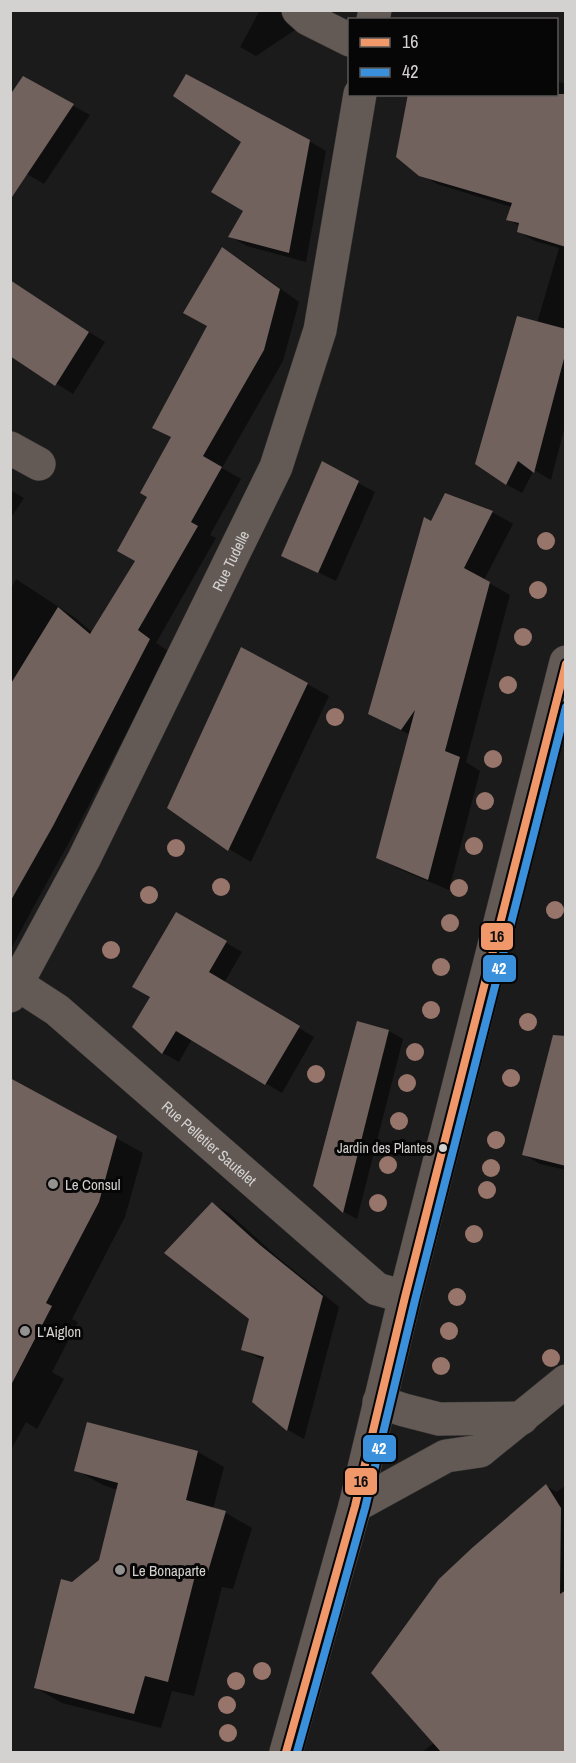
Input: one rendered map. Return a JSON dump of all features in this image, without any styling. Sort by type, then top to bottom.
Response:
[{"type":"street","points":[[298,10],[308,19],[348,39]]},
{"type":"street","name":"Rue Tudelle","points":[[14,990],[84,859],[276,467],[320,330],[360,96]]},
{"type":"street","points":[[10,448],[39,464]]},
{"type":"street","points":[[283,1748],[355,1506],[405,1297],[566,662]]},
{"type":"street","name":"Rue Pelletier Sautelet","points":[[14,990],[57,1010],[377,1289],[405,1297]]},
{"type":"street","points":[[355,1506],[446,1456],[480,1451],[566,1381]]},
{"type":"street","points":[[379,1402],[439,1419],[522,1418]]},
{"type":"building","points":[[186,74],[310,140],[289,253],[228,237],[243,211],[211,192],[241,142],[173,96]]},
{"type":"building","points":[[23,76],[74,104],[10,200],[10,95]]},
{"type":"building","points":[[558,94],[566,94],[566,247],[517,232],[519,223],[506,220],[512,203],[419,176],[396,157],[408,96],[558,96]]},
{"type":"building","points":[[222,247],[280,289],[264,350],[203,456],[222,467],[191,522],[198,526],[138,630],[150,639],[53,826],[10,902],[10,685],[58,607],[90,634],[135,561],[117,551],[147,497],[140,493],[171,437],[152,428],[207,326],[183,313]]},
{"type":"building","points":[[10,280],[89,332],[55,386],[10,356]]},
{"type":"building","points":[[517,316],[566,329],[566,351],[534,473],[518,461],[506,485],[475,464]]},
{"type":"building","points":[[322,461],[359,481],[318,573],[281,556]]},
{"type":"building","points":[[445,493],[493,511],[464,568],[490,582],[445,751],[460,757],[428,880],[376,858],[415,710],[401,730],[368,714],[424,517],[431,521]]},
{"type":"building","points":[[241,647],[308,683],[228,851],[167,808]]},
{"type":"building","points":[[176,912],[227,941],[209,972],[300,1026],[265,1085],[176,1031],[162,1054],[132,1027],[150,997],[132,987]]},
{"type":"building","points":[[357,1021],[389,1030],[343,1213],[313,1186]]},
{"type":"building","points":[[553,1035],[566,1036],[566,1166],[522,1155]]},
{"type":"building","name":"Le Consul","points":[[10,1078],[117,1136],[99,1202],[46,1303],[52,1306],[10,1387]]},
{"type":"building","points":[[212,1202],[323,1296],[287,1431],[252,1402],[264,1357],[241,1350],[249,1319],[164,1253]]},
{"type":"building","name":"Le Bonaparte","points":[[87,1422],[198,1451],[186,1500],[226,1511],[207,1575],[196,1572],[168,1682],[145,1676],[134,1714],[34,1688],[61,1579],[72,1582],[99,1560],[118,1483],[74,1471]]},
{"type":"building","points":[[546,1484],[561,1508],[560,1594],[566,1590],[566,1752],[441,1752],[371,1673],[439,1579]]},
{"type":"transit line","name":"16","points":[[286,1752],[355,1506],[405,1297],[566,664]]},
{"type":"transit line","name":"42","points":[[297,1752],[365,1508],[415,1300],[566,707]]},
{"type":"place","name":"Jardin des Plantes","points":[[443,1148]]},
{"type":"place","name":"Le Consul","points":[[53,1184]]},
{"type":"place","name":"L'Aiglon","points":[[25,1331]]},
{"type":"place","name":"Le Bonaparte","points":[[120,1570]]}]
